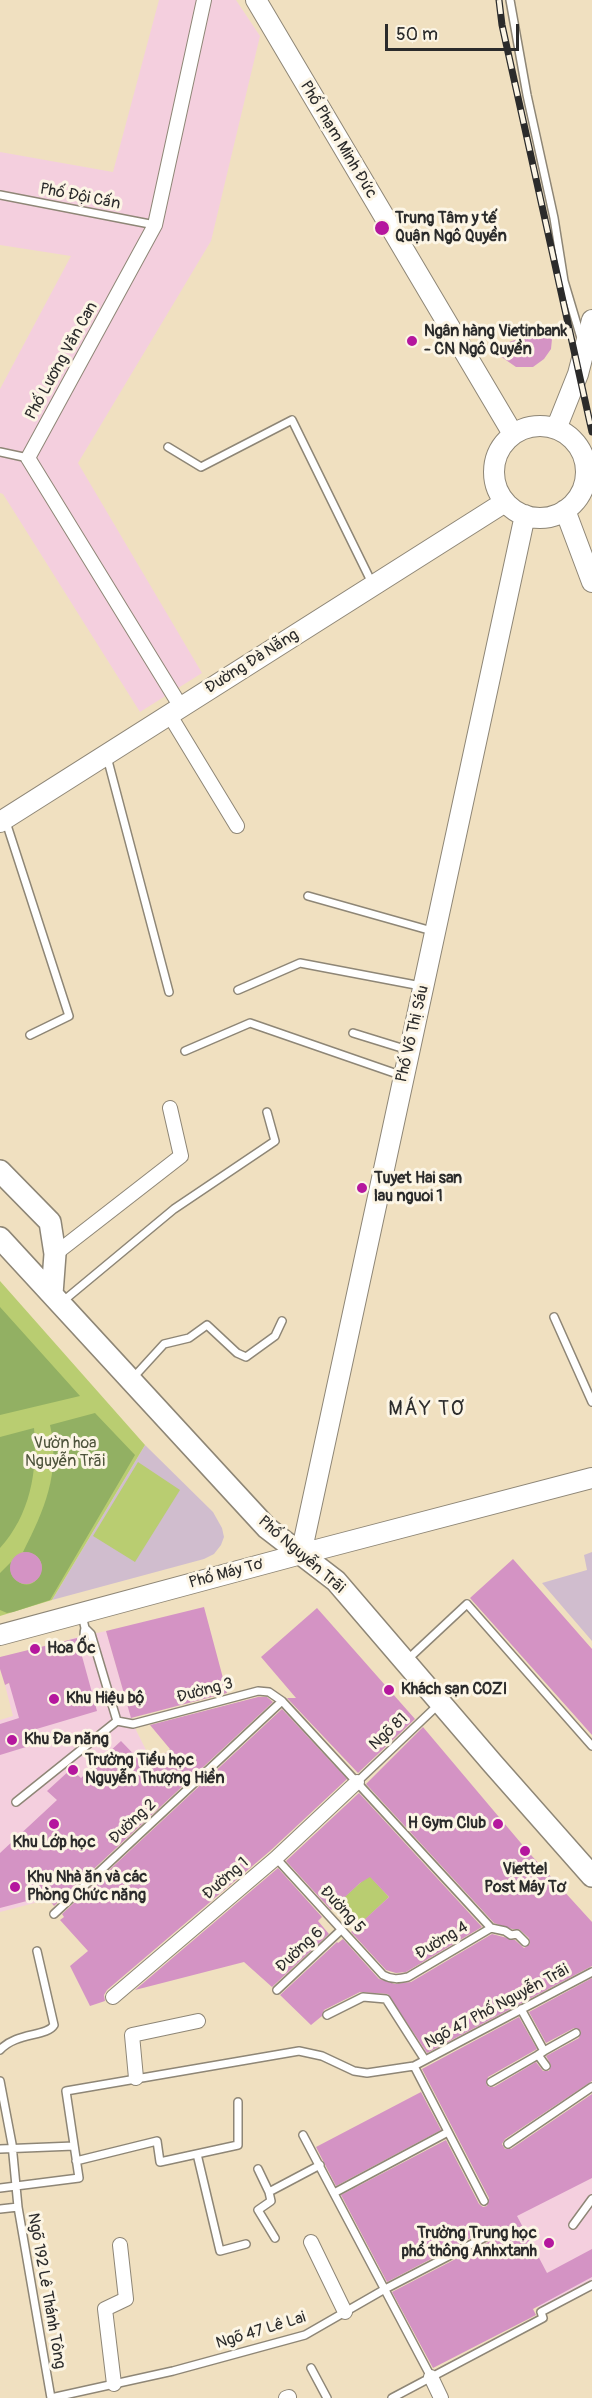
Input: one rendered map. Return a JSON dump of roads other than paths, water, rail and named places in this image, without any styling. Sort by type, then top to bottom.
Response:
[{"type":"main road","points":[[0,1171],[50,1222],[55,1254],[56,1299]]},
{"type":"main road","name":"Phố Nguyễn Trãi","points":[[0,1238],[267,1528],[336,1581],[592,1875]]},
{"type":"street","name":"Phố Lương Văn Can","points":[[28,458],[155,225],[204,0]]},
{"type":"street","name":"Phố Phạm Minh Đức","points":[[256,0],[513,434]]},
{"type":"street","points":[[556,429],[578,374],[592,320]]},
{"type":"street","points":[[542,426],[556,429],[575,442],[586,446],[584,485],[565,510],[546,517],[525,515],[514,510],[505,502],[494,480],[497,454],[513,434],[526,428],[542,426]]},
{"type":"street","points":[[28,458],[175,710],[237,826]]},
{"type":"street","name":"Đường Đà Nẵng","points":[[3,821],[505,502]]},
{"type":"street","points":[[565,510],[592,582]]},
{"type":"street","name":"Phố Võ Thị Sáu","points":[[301,1554],[525,515]]},
{"type":"street","points":[[55,1254],[181,1156],[170,1107]]},
{"type":"street","name":"Phố Máy Tơ","points":[[0,1635],[83,1621],[301,1554],[592,1478]]},
{"type":"street","name":"Đường 1","points":[[113,1997],[276,1858],[357,1782]]},
{"type":"street","points":[[136,2079],[132,2036],[198,2020]]},
{"type":"street","points":[[311,2242],[345,2312]]},
{"type":"street","points":[[114,2384],[105,2309],[126,2299],[120,2245]]},
{"type":"street","points":[[431,2377],[441,2398]]},
{"type":"lane","points":[[510,0],[525,85],[554,218],[564,281],[584,349]]},
{"type":"lane","name":"Phố Đội Cấn","points":[[0,195],[155,225]]},
{"type":"lane","points":[[168,447],[201,467],[292,420],[373,585]]},
{"type":"lane","points":[[0,452],[28,458]]},
{"type":"lane","points":[[106,755],[112,769],[169,992]]},
{"type":"lane","points":[[3,821],[69,1016],[30,1035]]},
{"type":"lane","points":[[308,896],[435,932]]},
{"type":"lane","points":[[238,990],[300,963],[423,987]]},
{"type":"lane","points":[[185,1051],[250,1023],[403,1076]]},
{"type":"lane","points":[[353,1033],[410,1051]]},
{"type":"lane","points":[[56,1299],[174,1209],[275,1141],[267,1112]]},
{"type":"lane","points":[[554,1317],[592,1402]]},
{"type":"lane","points":[[130,1380],[164,1344],[189,1338],[207,1325],[237,1353],[246,1356],[275,1336],[282,1321]]},
{"type":"lane","points":[[405,1662],[467,1604],[592,1746]]},
{"type":"lane","points":[[16,1802],[117,1721],[91,1634],[83,1621]]},
{"type":"lane","name":"Đường 3","points":[[117,1721],[133,1724],[258,1691],[269,1692],[282,1701]]},
{"type":"lane","points":[[282,1701],[357,1782]]},
{"type":"lane","name":"Đường 2","points":[[54,1914],[282,1701]]},
{"type":"lane","name":"Ngõ 81","points":[[357,1782],[440,1702]]},
{"type":"lane","name":"Đường 4","points":[[357,1782],[491,1928],[408,1977],[398,1980],[389,1978]]},
{"type":"lane","name":"Đường 5","points":[[276,1858],[383,1975],[389,1978]]},
{"type":"lane","points":[[491,1928],[505,1930],[511,1935],[517,1934],[525,1942]]},
{"type":"lane","name":"Đường 6","points":[[277,1990],[341,1930]]},
{"type":"lane","points":[[0,2050],[18,2037],[48,2032],[54,2025],[37,1952]]},
{"type":"lane","name":"Ngõ 47 Phố Nguyễn Trãi","points":[[414,2066],[592,1972]]},
{"type":"lane","points":[[327,2015],[363,1997],[386,1999],[425,2060]]},
{"type":"lane","points":[[520,2009],[546,2066]]},
{"type":"lane","points":[[491,2082],[576,2033]]},
{"type":"lane","points":[[0,2187],[79,2178],[66,2091],[299,2051],[321,2056],[361,2072],[414,2066],[484,2201]]},
{"type":"lane","points":[[0,2082],[13,2149],[18,2207]]},
{"type":"lane","points":[[508,2144],[592,2087]]},
{"type":"lane","points":[[76,2161],[157,2141],[160,2162],[238,2145],[238,2102]]},
{"type":"lane","points":[[334,2193],[448,2132]]},
{"type":"lane","points":[[303,2136],[431,2377]]},
{"type":"lane","points":[[0,2149],[74,2146]]},
{"type":"lane","points":[[197,2154],[220,2251],[246,2244]]},
{"type":"lane","points":[[269,2192],[320,2165]]},
{"type":"lane","points":[[258,2169],[271,2201],[258,2210],[275,2238]]},
{"type":"lane","points":[[573,2225],[592,2199]]},
{"type":"lane","name":"Ngõ 192 Lê Thánh Tông","points":[[0,2209],[18,2207],[51,2398]]},
{"type":"lane","name":"Ngõ 47 Lê Lai","points":[[51,2398],[173,2371],[305,2335],[385,2289],[495,2232]]},
{"type":"lane","points":[[392,2398],[543,2318],[541,2312],[592,2285]]},
{"type":"lane","points":[[311,2368],[327,2398]]},
{"type":"railway","points":[[499,0],[502,25],[592,432]]},
{"type":"place","name":"Trung Tâm y tế Quận Ngô Quyền","points":[[382,228]]},
{"type":"place","name":"Ngân hàng Vietinbank - CN Ngô Quyền","points":[[412,341]]},
{"type":"place","name":"Tuyet Hai san lau nguoi 1","points":[[362,1188]]},
{"type":"place","name":"Hoa Ốc","points":[[35,1649]]},
{"type":"place","name":"Khách sạn COZI","points":[[389,1690]]},
{"type":"place","name":"Khu Hiệu bộ","points":[[54,1699]]},
{"type":"place","name":"Khu Đa năng","points":[[12,1740]]},
{"type":"place","name":"Trường Tiểu học Nguyễn Thượng Hiền","points":[[73,1770]]},
{"type":"place","name":"Khu Lớp học","points":[[54,1824]]},
{"type":"place","name":"H Gym Club","points":[[498,1824]]},
{"type":"place","name":"Viettel Post Máy Tơ","points":[[525,1851]]},
{"type":"place","name":"Khu Nhà ăn và các Phòng Chức năng","points":[[15,1887]]},
{"type":"place","name":"Trường Trung học phổ thông Anhxtanh","points":[[549,2243]]},
{"type":"district","name":"MÁY TƠ","points":[[427,1410]]},
{"type":"park label","name":"Vườn hoa Nguyễn Trãi","points":[[65,1453]]}]
